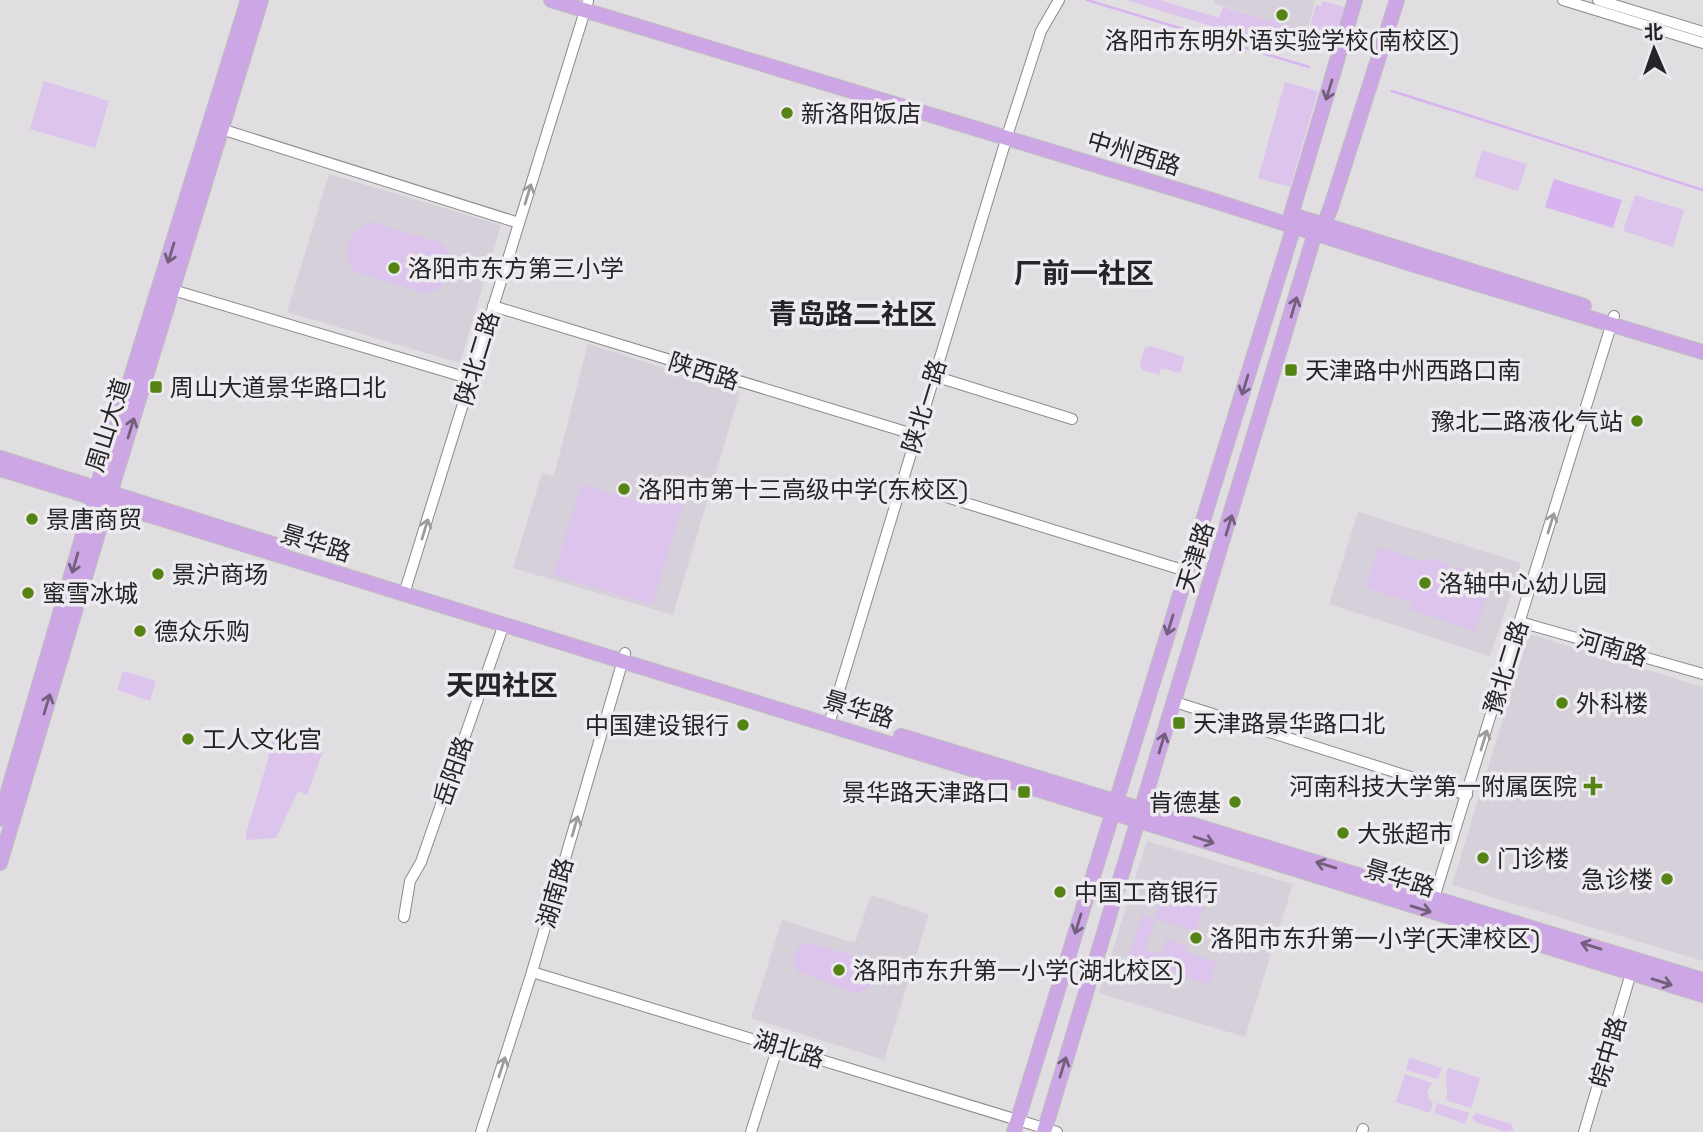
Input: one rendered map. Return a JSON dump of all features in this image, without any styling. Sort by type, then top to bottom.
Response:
[{"type":"main road","name":"周山大道","points":[[0,863],[102,495],[248,0]]},
{"type":"main road","name":"周山大道","points":[[0,820],[102,495],[173,290],[261,0]]},
{"type":"main road","name":"中州西路","points":[[551,0],[586,4],[1613,320],[1703,352]]},
{"type":"main road","name":"天津路","points":[[1016,1126],[1292,220],[1355,0]]},
{"type":"main road","name":"天津路","points":[[1048,1131],[1140,814],[1320,229],[1397,0]]},
{"type":"main road","name":"中州西路","points":[[1613,320],[1703,342]]},
{"type":"main road","name":"景华路","points":[[0,458],[102,495],[1115,806],[1703,995]]},
{"type":"main road","name":"景华路","points":[[0,469],[102,495]]},
{"type":"main road","name":"景华路","points":[[406,590],[504,624],[623,657]]},
{"type":"main road","name":"景华路","points":[[1140,814],[1434,898],[1703,980]]},
{"type":"street","points":[[1563,0],[1703,43]]},
{"type":"street","points":[[1598,0],[1703,32]]},
{"type":"street","name":"陕北二路","points":[[406,590],[586,4]]},
{"type":"street","name":"陕北一路","points":[[830,720],[1008,134],[1041,31],[1056,5]]},
{"type":"street","points":[[221,129],[519,223]]},
{"type":"street","points":[[173,290],[471,379]]},
{"type":"street","name":"陕西路","points":[[494,306],[916,435]]},
{"type":"street","name":"豫北二路","points":[[1434,898],[1613,320]]},
{"type":"street","points":[[934,376],[1072,419]]},
{"type":"street","points":[[901,483],[1186,570]]},
{"type":"street","name":"河南路","points":[[1520,622],[1703,674]]},
{"type":"street","name":"岳阳路","points":[[404,918],[410,881],[421,862],[504,624]]},
{"type":"street","name":"湖南路","points":[[481,1132],[532,972],[623,657]]},
{"type":"street","points":[[1175,702],[1467,795]]},
{"type":"street","name":"湖北路","points":[[532,972],[778,1046],[1016,1126],[1048,1131]]},
{"type":"street","name":"皖中路","points":[[1584,1132],[1631,973]]},
{"type":"street","points":[[751,1132],[778,1046]]},
{"type":"shaded area","points":[[1126,0],[1160,0],[1219,18],[1223,7],[1292,27],[1288,41],[1298,44],[1296,52]]},
{"type":"shaded area","name":"洛阳市东明外语实验学校(南校区)","points":[[1214,0],[1315,0],[1308,28],[1322,32],[1317,49],[1288,41],[1291,27],[1213,3]]},
{"type":"shaded area","points":[[1323,1],[1348,8],[1336,39],[1320,46],[1323,30],[1310,27],[1316,5],[1321,6]]},
{"type":"shaded area","points":[[44,81],[109,101],[95,148],[30,129]]},
{"type":"shaded area","points":[[1285,82],[1318,91],[1290,187],[1258,178]]},
{"type":"shaded area","points":[[1482,150],[1527,164],[1518,191],[1474,177]]},
{"type":"shaded area","name":"洛阳市东方第三小学","points":[[329,174],[501,225],[460,363],[287,312]]},
{"type":"shaded area","points":[[1554,179],[1622,200],[1613,228],[1545,207]]},
{"type":"shaded area","points":[[1635,195],[1684,210],[1673,247],[1623,231]]},
{"type":"shaded area","points":[[371,222],[442,243],[451,267],[450,274],[441,287],[424,293],[354,271],[348,256],[349,242],[357,230]]},
{"type":"shaded area","name":"洛阳市第十三高级中学(东校区)","points":[[588,344],[740,392],[673,615],[513,568],[542,473],[554,476]]},
{"type":"shaded area","points":[[1151,346],[1185,357],[1180,373],[1161,368],[1159,375],[1143,370],[1140,364],[1145,348]]},
{"type":"shaded area","points":[[582,484],[651,505],[658,486],[686,495],[652,605],[553,575]]},
{"type":"shaded area","name":"洛轴中心幼儿园","points":[[1358,512],[1521,563],[1490,656],[1329,604]]},
{"type":"shaded area","points":[[1379,547],[1426,563],[1428,557],[1450,564],[1448,569],[1455,572],[1457,567],[1487,576],[1485,581],[1491,584],[1475,631],[1410,609],[1412,603],[1365,588]]},
{"type":"shaded area","name":"河南科技大学第一附属医院","points":[[1529,634],[1703,687],[1703,961],[1452,885]]},
{"type":"shaded area","points":[[123,671],[156,681],[150,701],[117,690]]},
{"type":"shaded area","points":[[274,730],[308,740],[307,746],[323,751],[307,795],[298,791],[276,838],[246,840],[270,752]]},
{"type":"shaded area","name":"洛阳市东升第一小学(天津校区)","points":[[1147,841],[1293,884],[1245,1037],[1099,993]]},
{"type":"shaded area","points":[[1162,894],[1204,906],[1196,931],[1155,919]]},
{"type":"shaded area","name":"洛阳市东升第一小学(湖北校区)","points":[[871,895],[929,914],[884,1060],[751,1018],[782,920],[855,943]]},
{"type":"shaded area","points":[[1142,915],[1155,919],[1145,950],[1161,955],[1166,939],[1187,945],[1185,952],[1216,962],[1209,984],[1128,959]]},
{"type":"shaded area","points":[[809,943],[866,959],[874,972],[871,983],[856,993],[798,972],[794,962],[795,954],[800,947]]},
{"type":"shaded area","points":[[1409,1058],[1442,1068],[1438,1079],[1406,1070]]},
{"type":"shaded area","points":[[1448,1068],[1480,1078],[1471,1108],[1446,1100]]},
{"type":"shaded area","points":[[1405,1074],[1432,1083],[1427,1092],[1429,1100],[1433,1102],[1430,1113],[1396,1102]]},
{"type":"shaded area","points":[[1437,1103],[1469,1113],[1465,1124],[1434,1113]]},
{"type":"shaded area","points":[[1476,1113],[1511,1124],[1514,1130],[1506,1132],[1475,1122],[1472,1117]]},
{"type":"waterway","points":[[1087,0],[1309,67]]},
{"type":"waterway","points":[[1392,91],[1703,190]]},
{"type":"place","name":"洛阳市东明外语实验学校(南校区)","points":[[1282,15]]},
{"type":"place","name":"新洛阳饭店","points":[[787,113]]},
{"type":"place","name":"洛阳市东方第三小学","points":[[394,268]]},
{"type":"place","name":"天津路中州西路口南","points":[[1291,370]]},
{"type":"place","name":"周山大道景华路口北","points":[[156,387]]},
{"type":"place","name":"豫北二路液化气站","points":[[1637,421]]},
{"type":"place","name":"洛阳市第十三高级中学(东校区)","points":[[624,489]]},
{"type":"place","name":"景唐商贸","points":[[32,519]]},
{"type":"place","name":"景沪商场","points":[[158,574]]},
{"type":"place","name":"洛轴中心幼儿园","points":[[1425,583]]},
{"type":"place","name":"蜜雪冰城","points":[[28,593]]},
{"type":"place","name":"德众乐购","points":[[140,631]]},
{"type":"place","name":"外科楼","points":[[1562,703]]},
{"type":"place","name":"天津路景华路口北","points":[[1179,723]]},
{"type":"place","name":"中国建设银行","points":[[743,725]]},
{"type":"place","name":"工人文化宫","points":[[188,739]]},
{"type":"place","name":"河南科技大学第一附属医院","points":[[1593,786]]},
{"type":"place","name":"景华路天津路口","points":[[1024,792]]},
{"type":"place","name":"肯德基","points":[[1235,802]]},
{"type":"place","name":"大张超市","points":[[1343,833]]},
{"type":"place","name":"门诊楼","points":[[1483,858]]},
{"type":"place","name":"急诊楼","points":[[1667,879]]},
{"type":"place","name":"中国工商银行","points":[[1060,892]]},
{"type":"place","name":"洛阳市东升第一小学(天津校区)","points":[[1196,938]]},
{"type":"place","name":"洛阳市东升第一小学(湖北校区)","points":[[839,970]]},
{"type":"district","name":"厂前一社区","points":[[1084,273]]},
{"type":"district","name":"青岛路二社区","points":[[853,314]]},
{"type":"district","name":"天四社区","points":[[502,685]]}]
